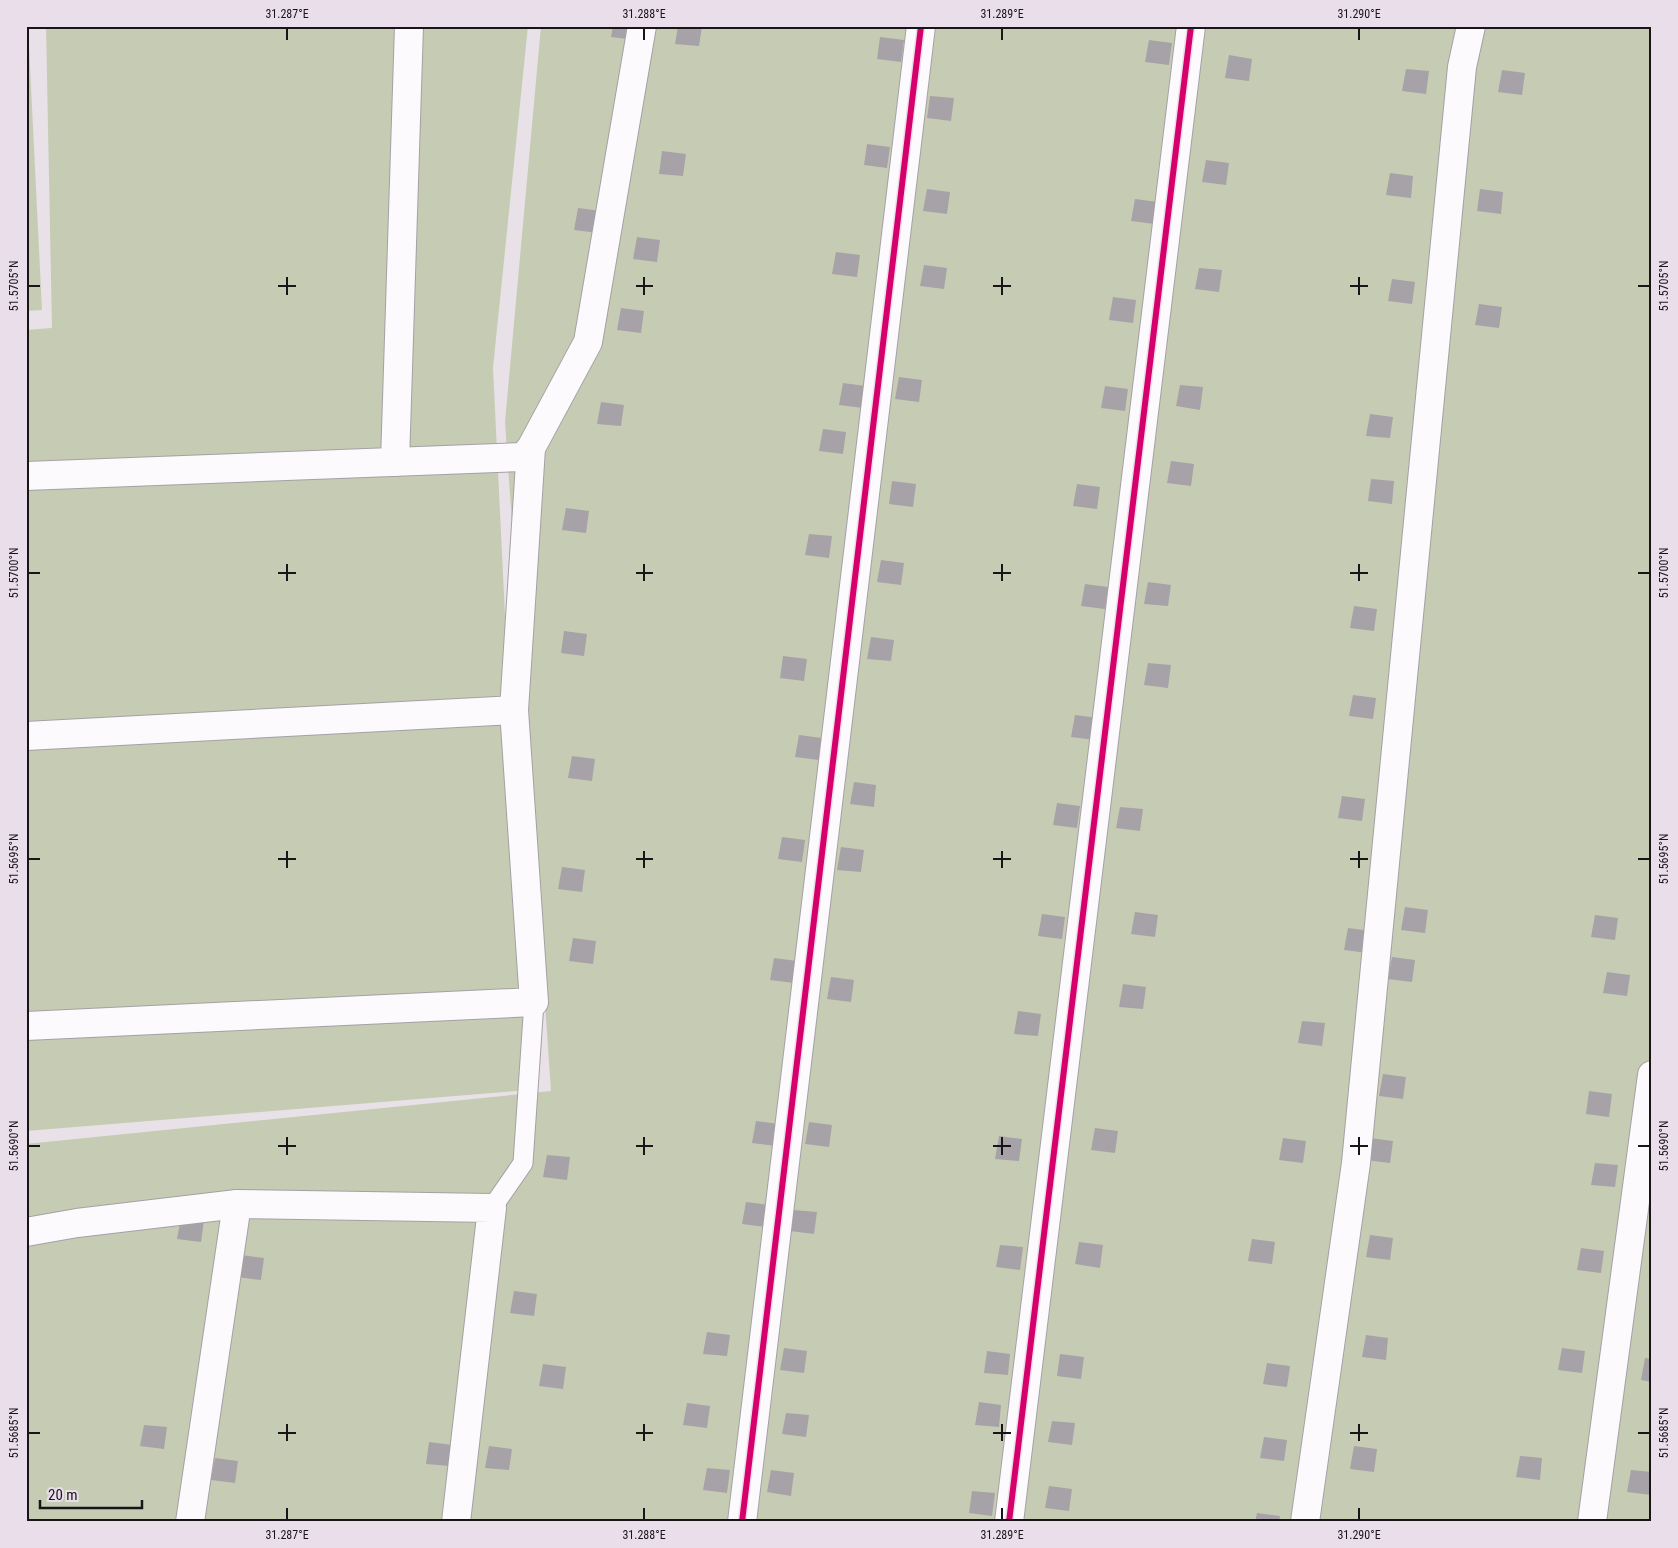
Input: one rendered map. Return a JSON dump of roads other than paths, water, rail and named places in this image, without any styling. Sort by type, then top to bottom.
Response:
[{"type":"street","points":[[395,462],[409,26]]},
{"type":"street","points":[[26,476],[523,457],[531,448],[588,342],[642,26]]},
{"type":"street","points":[[742,1522],[921,26]]},
{"type":"street","points":[[1009,1522],[1191,26]]},
{"type":"street","points":[[1306,1522],[1356,1163],[1461,77],[1471,26]]},
{"type":"street","points":[[26,1026],[534,1002],[514,710],[531,448]]},
{"type":"street","points":[[26,736],[514,710]]},
{"type":"street","points":[[1592,1522],[1652,1075]]},
{"type":"street","points":[[190,1522],[237,1204]]},
{"type":"street","points":[[26,1232],[77,1223],[237,1204],[492,1208],[456,1522]]},
{"type":"lane","points":[[492,1208],[523,1163],[534,1002]]}]
